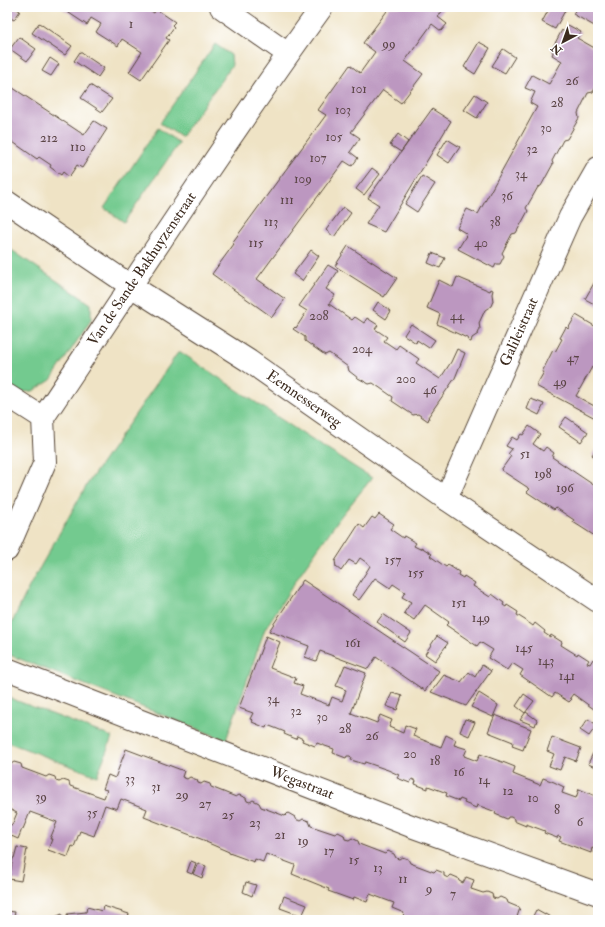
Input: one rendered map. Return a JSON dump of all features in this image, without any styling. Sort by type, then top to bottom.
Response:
[{"type":"street","points":[[220,7],[288,54]]},
{"type":"street","name":"Van de Sande Bakhuyzenstraat","points":[[43,418],[213,163],[322,7]]},
{"type":"street","name":"Galileistraat","points":[[446,499],[570,217],[598,168]]},
{"type":"street","name":"Eemnesserweg","points":[[7,202],[131,286],[249,361],[446,499],[598,601]]},
{"type":"street","points":[[7,395],[43,418],[45,462],[7,550]]},
{"type":"street","name":"Wegastraat","points":[[7,669],[411,826],[598,894]]},
{"type":"green space","points":[[215,44],[231,55],[232,65],[181,137],[160,123]]},
{"type":"green space","points":[[158,128],[179,143],[124,222],[104,208]]},
{"type":"green space","points":[[7,247],[91,304],[91,320],[51,380],[33,391],[16,393],[7,388]]},
{"type":"green space","points":[[179,351],[309,438],[372,478],[341,516],[302,571],[265,629],[226,740],[7,654],[7,633],[30,585],[88,483]]},
{"type":"green space","points":[[7,697],[112,737],[97,776],[7,742]]},
{"type":"building","points":[[7,7],[14,7],[20,11],[14,20],[7,16]]},
{"type":"building","points":[[60,7],[145,7],[154,13],[156,9],[175,22],[172,25],[174,27],[166,38],[169,40],[141,80],[129,72],[142,52],[122,39],[118,46],[96,32],[101,24],[91,18],[87,25]]},
{"type":"building","points":[[390,7],[445,7],[438,17],[447,24],[441,31],[432,24],[405,61],[423,74],[401,103],[383,90],[351,132],[360,138],[350,152],[358,158],[352,166],[344,161],[257,279],[285,299],[272,317],[212,274],[234,244],[232,243],[326,115],[318,110],[350,65],[360,73],[375,52],[363,43]]},
{"type":"building","points":[[550,7],[567,7],[555,29],[542,22]]},
{"type":"building","points":[[577,7],[598,7],[598,28],[573,14]]},
{"type":"building","points":[[39,23],[72,46],[65,55],[32,33]]},
{"type":"building","points":[[568,25],[581,32],[577,38],[598,50],[598,83],[593,92],[588,93],[578,113],[579,118],[567,139],[563,140],[552,161],[553,164],[541,186],[538,187],[526,208],[528,211],[516,233],[512,234],[502,253],[504,256],[500,264],[496,264],[494,268],[458,249],[467,234],[457,228],[467,209],[478,214],[537,107],[530,103],[535,92],[525,88],[532,75],[549,84],[562,61],[552,55],[552,49],[562,30],[564,32]]},
{"type":"building","points":[[19,37],[36,49],[27,61],[10,49]]},
{"type":"building","points":[[479,42],[490,48],[475,74],[464,67]]},
{"type":"building","points":[[503,49],[515,57],[505,73],[492,66]]},
{"type":"building","points":[[80,52],[104,68],[98,77],[74,61]]},
{"type":"building","points":[[50,58],[59,64],[51,76],[42,71]]},
{"type":"building","points":[[7,84],[84,135],[94,121],[107,129],[82,168],[77,165],[69,177],[63,172],[61,175],[50,167],[51,165],[39,157],[37,159],[10,140],[12,138],[7,135]]},
{"type":"building","points":[[90,85],[112,99],[102,112],[81,98]]},
{"type":"building","points":[[475,94],[487,102],[477,118],[464,110]]},
{"type":"building","points":[[432,109],[451,121],[384,232],[366,224],[379,205],[368,198]]},
{"type":"building","points":[[398,134],[408,142],[401,152],[390,145]]},
{"type":"building","points":[[447,139],[460,147],[449,163],[437,155]]},
{"type":"building","points":[[372,168],[380,174],[364,195],[356,189]]},
{"type":"building","points":[[422,176],[435,184],[417,212],[405,204]]},
{"type":"building","points":[[343,207],[351,213],[334,237],[326,230]]},
{"type":"building","points":[[348,246],[397,278],[384,297],[335,266]]},
{"type":"building","points":[[311,250],[319,256],[302,281],[293,274]]},
{"type":"building","points":[[432,253],[445,258],[440,268],[428,263]]},
{"type":"building","points":[[328,265],[338,271],[326,289],[335,295],[329,304],[352,320],[355,317],[364,323],[367,318],[378,325],[375,329],[387,337],[384,341],[396,349],[399,345],[419,359],[416,363],[440,379],[457,349],[465,353],[455,378],[428,417],[428,421],[418,414],[413,415],[392,401],[393,397],[373,383],[369,384],[358,378],[349,371],[348,367],[329,353],[325,355],[305,341],[305,337],[293,329],[295,327],[296,328],[307,311],[299,306]]},
{"type":"building","points":[[598,276],[598,306],[585,299]]},
{"type":"building","points":[[457,277],[490,291],[491,289],[493,290],[493,301],[491,306],[485,310],[479,323],[480,329],[478,334],[472,338],[471,342],[468,341],[469,339],[437,324],[440,314],[427,308],[439,280],[453,287]]},
{"type":"building","points":[[378,302],[391,311],[386,319],[373,310]]},
{"type":"building","points":[[576,315],[598,328],[598,370],[592,367],[576,396],[598,408],[597,419],[536,386],[544,372],[542,372],[553,350],[555,352],[566,327],[568,329]]},
{"type":"building","points":[[411,324],[435,340],[429,348],[417,340],[416,343],[404,335]]},
{"type":"building","points":[[531,399],[544,404],[539,415],[527,409]]},
{"type":"building","points":[[566,417],[588,432],[581,442],[559,427]]},
{"type":"building","points":[[529,426],[540,434],[533,444],[543,451],[546,447],[554,453],[552,457],[598,488],[598,538],[573,522],[574,520],[556,508],[554,510],[527,492],[530,489],[501,470],[511,456],[508,454],[512,449],[506,446],[512,437],[517,440],[521,434],[523,435]]},
{"type":"building","points":[[598,446],[598,460],[592,455]]},
{"type":"building","points":[[379,514],[394,524],[390,529],[403,538],[404,536],[416,543],[414,546],[420,549],[421,547],[432,554],[430,556],[446,567],[448,565],[459,572],[458,575],[463,578],[464,576],[475,583],[473,586],[490,597],[492,594],[504,603],[503,605],[506,607],[507,605],[518,612],[517,615],[533,626],[535,623],[545,631],[544,633],[550,637],[551,635],[562,642],[561,645],[577,655],[578,653],[589,660],[587,663],[590,664],[593,659],[598,662],[598,712],[573,694],[570,698],[572,699],[569,702],[555,693],[552,697],[520,675],[523,670],[512,663],[507,670],[488,658],[493,650],[480,642],[477,646],[446,625],[449,622],[425,605],[414,620],[404,613],[411,602],[402,597],[405,592],[393,584],[390,588],[375,578],[359,600],[352,595],[370,565],[360,558],[356,564],[349,560],[341,571],[336,567],[335,561],[359,524],[364,528],[372,517],[375,519]]},
{"type":"building","points":[[303,580],[439,671],[425,691],[376,657],[368,669],[320,651],[316,661],[305,657],[309,646],[269,631]]},
{"type":"building","points":[[383,614],[411,633],[405,642],[377,622]]},
{"type":"building","points":[[266,636],[280,642],[270,668],[296,678],[294,683],[303,686],[300,694],[329,705],[332,697],[342,701],[346,690],[336,686],[345,665],[366,673],[351,713],[377,723],[380,715],[392,720],[389,727],[403,733],[405,725],[416,729],[413,736],[441,747],[446,735],[456,740],[454,745],[467,749],[464,756],[477,761],[480,754],[505,763],[515,767],[513,774],[540,785],[543,778],[554,782],[564,787],[562,793],[576,798],[579,789],[598,797],[598,853],[594,852],[595,849],[592,848],[591,853],[559,841],[561,837],[558,836],[557,838],[544,833],[545,831],[526,824],[526,826],[514,821],[511,817],[508,817],[507,819],[495,814],[496,812],[477,805],[476,808],[464,803],[465,801],[460,799],[459,801],[446,796],[447,793],[428,786],[428,789],[415,784],[416,781],[412,779],[410,783],[397,778],[399,775],[388,770],[365,762],[364,764],[351,760],[352,758],[350,756],[347,756],[346,758],[333,753],[334,749],[317,743],[315,746],[302,741],[303,739],[297,736],[296,739],[275,728],[267,725],[266,728],[252,722],[253,720],[250,719],[253,713],[239,708]]},
{"type":"building","points":[[437,636],[448,643],[435,661],[425,654]]},
{"type":"building","points":[[482,665],[491,671],[466,706],[431,692],[444,675],[461,682],[469,672],[475,677]]},
{"type":"building","points":[[392,693],[402,696],[397,710],[386,706]]},
{"type":"building","points":[[479,693],[498,705],[493,717],[471,707]]},
{"type":"building","points":[[524,694],[534,701],[525,713],[516,706]]},
{"type":"building","points":[[526,712],[537,720],[535,726],[520,720]]},
{"type":"building","points":[[495,715],[531,729],[523,750],[512,746],[513,742],[488,732]]},
{"type":"building","points":[[465,719],[475,722],[469,736],[460,732]]},
{"type":"building","points":[[588,719],[597,725],[589,736],[580,730]]},
{"type":"building","points":[[552,737],[581,748],[576,761],[565,757],[560,770],[549,766],[554,754],[547,751]]},
{"type":"building","points":[[126,749],[184,771],[182,777],[187,779],[190,777],[197,780],[198,783],[201,784],[204,782],[210,784],[211,787],[236,797],[239,795],[246,798],[247,801],[250,802],[253,800],[259,803],[261,807],[285,816],[288,813],[297,820],[300,821],[303,819],[309,821],[311,826],[335,834],[338,832],[344,835],[345,839],[349,840],[352,838],[358,841],[359,844],[385,854],[388,851],[394,854],[396,858],[399,859],[402,857],[408,859],[410,863],[434,872],[436,870],[444,873],[444,876],[448,878],[451,875],[458,878],[459,881],[463,883],[466,877],[474,880],[471,889],[492,894],[493,898],[497,899],[500,897],[507,900],[508,903],[520,908],[516,920],[415,920],[403,916],[404,913],[392,908],[394,903],[370,894],[367,902],[354,897],[353,900],[328,891],[329,889],[292,874],[295,865],[266,854],[263,862],[255,859],[254,862],[229,853],[206,841],[144,817],[147,809],[121,799],[117,809],[105,805],[94,836],[80,831],[74,847],[72,846],[68,857],[48,850],[52,839],[50,839],[57,822],[30,812],[18,839],[7,834],[7,823],[12,825],[17,813],[9,809],[10,805],[7,803],[7,762],[11,764],[14,762],[21,764],[22,768],[46,777],[49,775],[55,777],[56,781],[59,782],[63,780],[69,782],[70,786],[104,798],[107,790],[103,789],[108,775],[115,778]]},
{"type":"building","points":[[593,753],[598,755],[598,768],[588,764]]},
{"type":"building","points":[[17,847],[27,849],[21,881],[9,879],[13,858]]},
{"type":"building","points":[[191,861],[196,863],[192,874],[187,872]]},
{"type":"building","points":[[198,863],[206,866],[202,878],[193,874]]},
{"type":"building","points":[[246,882],[256,885],[252,896],[243,892]]},
{"type":"building","points":[[284,896],[307,905],[302,916],[280,908]]},
{"type":"building","points":[[103,906],[129,914],[127,920],[68,920],[67,914],[86,912],[87,907],[102,911]]},
{"type":"building","points":[[536,910],[545,914],[556,920],[531,920]]},
{"type":"building","points":[[7,911],[15,912],[13,920],[7,920]]},
{"type":"building","points":[[62,914],[63,920],[48,920]]}]
